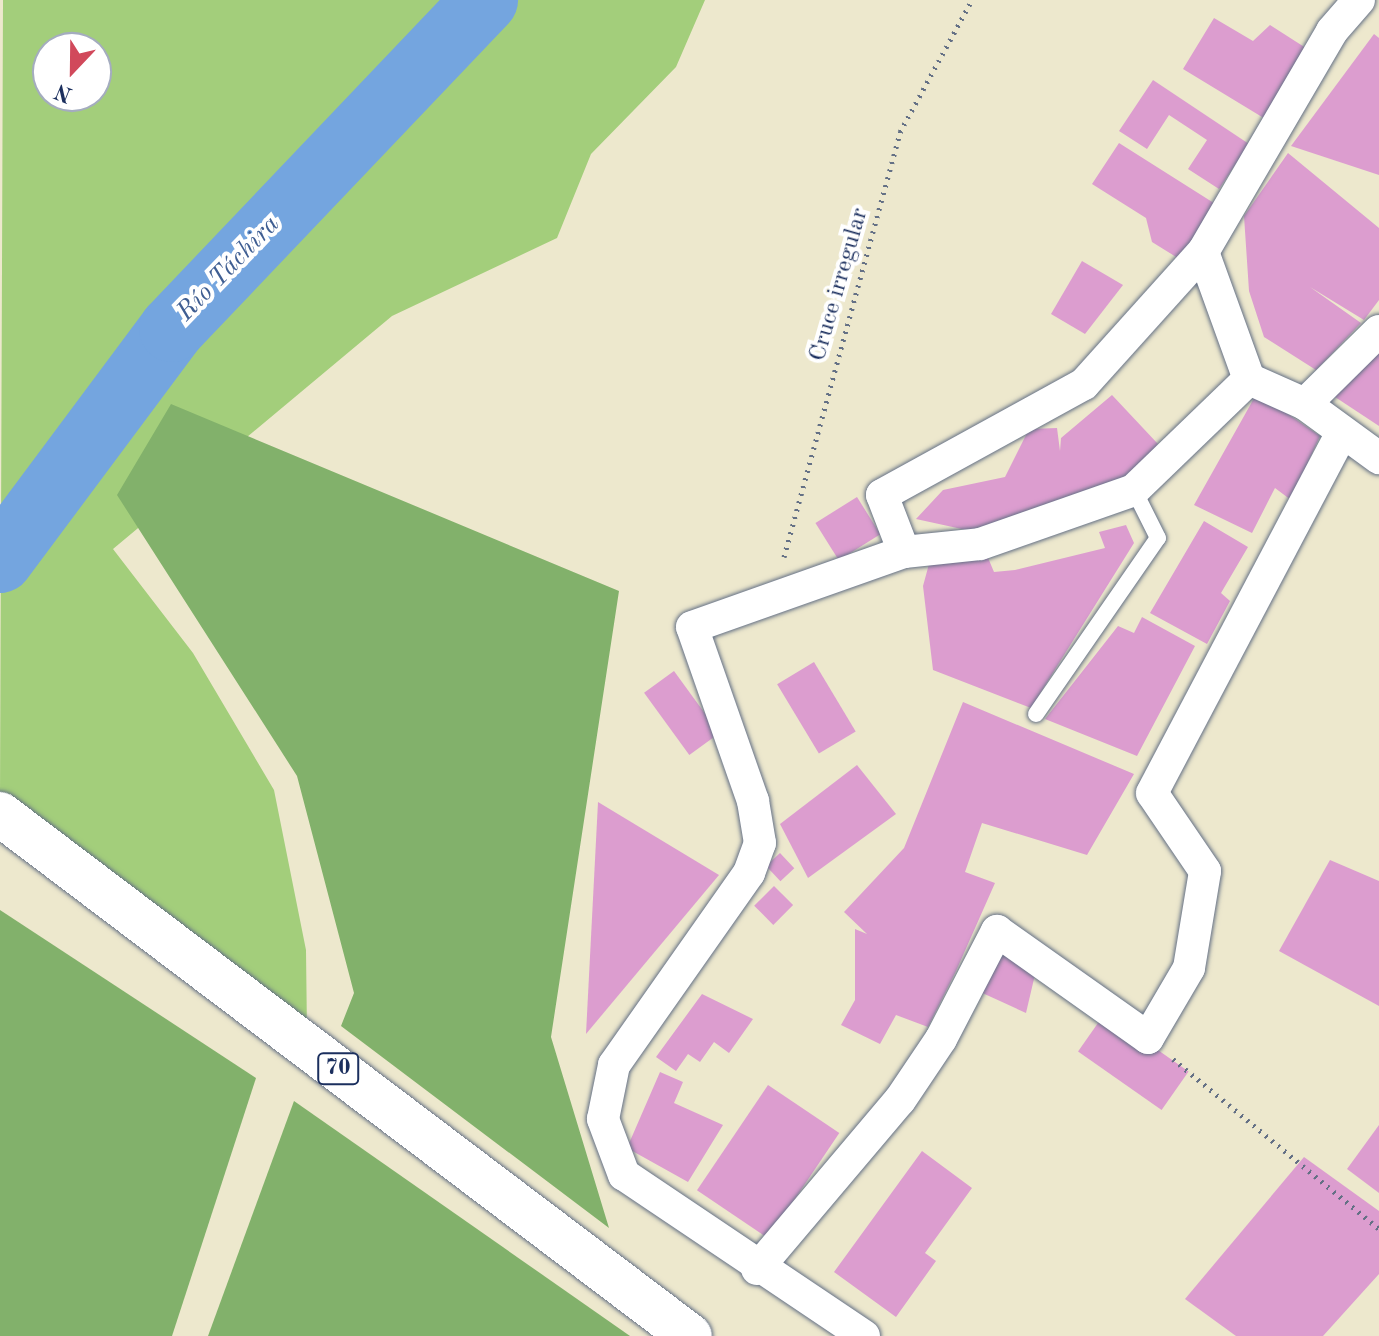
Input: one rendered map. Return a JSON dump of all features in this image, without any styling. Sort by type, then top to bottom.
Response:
[{"type":"highway","name":"70","points":[[0,814],[683,1330]]},
{"type":"street","points":[[904,552],[882,495],[1084,384],[1203,252],[1332,31],[1360,0],[1379,12]]},
{"type":"street","points":[[1203,252],[1249,379],[1305,404],[1379,458]]},
{"type":"street","points":[[1305,404],[1379,331]]},
{"type":"street","points":[[845,1332],[624,1175],[603,1119],[614,1065],[749,873],[760,843],[753,801],[692,627],[775,593],[904,552],[980,544],[1134,490],[1249,379]]},
{"type":"street","points":[[757,1269],[900,1100],[997,931],[1148,1038],[1189,968],[1205,871],[1152,793],[1342,433]]},
{"type":"lane","points":[[1036,714],[1158,538],[1134,490]]},
{"type":"path","name":"Cruce irregular","points":[[775,593],[900,132],[972,0]]},
{"type":"path","points":[[1148,1038],[1379,1229]]},
{"type":"green space","points":[[3,0],[705,0],[676,67],[591,154],[557,238],[392,316],[113,549],[193,653],[274,790],[306,950],[307,1033],[0,797]]},
{"type":"green space","points":[[171,404],[619,591],[551,1037],[609,1228],[341,1026],[354,993],[297,776],[117,495]]},
{"type":"green space","points":[[0,910],[256,1078],[172,1336],[0,1336]]},
{"type":"green space","points":[[294,1101],[630,1336],[208,1336]]},
{"type":"building","points":[[1214,18],[1253,41],[1270,25],[1309,50],[1267,120],[1183,69]]},
{"type":"building","points":[[1374,34],[1379,38],[1379,175],[1291,146]]},
{"type":"building","points":[[1153,80],[1249,144],[1219,189],[1188,169],[1207,140],[1169,115],[1147,149],[1119,131]]},
{"type":"building","points":[[1119,143],[1217,205],[1181,260],[1152,242],[1146,218],[1092,184]]},
{"type":"building","points":[[1288,153],[1379,228],[1379,300],[1364,320],[1310,287],[1361,323],[1316,370],[1264,337],[1249,291],[1244,216]]},
{"type":"building","points":[[1082,261],[1123,285],[1085,334],[1051,314]]},
{"type":"building","points":[[1379,343],[1379,426],[1332,395]]},
{"type":"building","points":[[1257,393],[1320,436],[1291,500],[1275,488],[1252,533],[1194,505]]},
{"type":"building","points":[[1112,395],[1158,444],[1130,478],[971,531],[916,519],[943,490],[1005,477],[1029,429],[1057,428],[1060,451],[1061,438]]},
{"type":"building","points":[[857,497],[880,534],[839,560],[815,523]]},
{"type":"building","points":[[1204,521],[1248,547],[1221,593],[1230,601],[1207,644],[1150,613]]},
{"type":"building","points":[[1126,525],[1134,543],[1031,708],[933,670],[923,586],[932,553],[986,553],[994,572],[1015,570],[1105,548],[1099,532]]},
{"type":"building","points":[[1142,617],[1195,646],[1137,756],[1045,719],[1118,626],[1134,633]]},
{"type":"building","points":[[814,662],[856,731],[819,754],[777,684]]},
{"type":"building","points":[[674,671],[719,733],[689,755],[644,693]]},
{"type":"building","points":[[963,702],[1134,774],[1087,855],[982,823],[965,872],[995,883],[956,971],[928,1027],[896,1015],[880,1044],[841,1025],[855,1000],[855,929],[867,934],[844,912],[904,848]]},
{"type":"building","points":[[857,765],[896,814],[808,878],[780,824]]},
{"type":"building","points":[[598,802],[719,875],[586,1034]]},
{"type":"building","points":[[780,853],[794,868],[780,881],[766,866]]},
{"type":"building","points":[[1330,860],[1379,881],[1379,1006],[1279,951]]},
{"type":"building","points":[[774,886],[793,905],[773,925],[754,906]]},
{"type":"building","points":[[1000,944],[1037,966],[1026,1013],[978,991]]},
{"type":"building","points":[[702,994],[753,1019],[729,1053],[714,1042],[700,1062],[688,1054],[676,1071],[656,1057]]},
{"type":"building","points":[[1105,1013],[1189,1072],[1162,1110],[1078,1052]]},
{"type":"building","points":[[660,1072],[683,1082],[674,1103],[723,1125],[688,1182],[627,1148]]},
{"type":"building","points":[[768,1085],[839,1133],[768,1238],[697,1190]]},
{"type":"building","points":[[1379,1125],[1379,1193],[1347,1169]]},
{"type":"building","points":[[922,1151],[972,1188],[925,1253],[936,1261],[896,1317],[834,1272]]},
{"type":"building","points":[[1304,1157],[1379,1211],[1379,1274],[1323,1336],[1236,1336],[1185,1299]]},
{"type":"waterway","name":"Río Táchira","points":[[0,560],[172,329],[485,0]]}]
